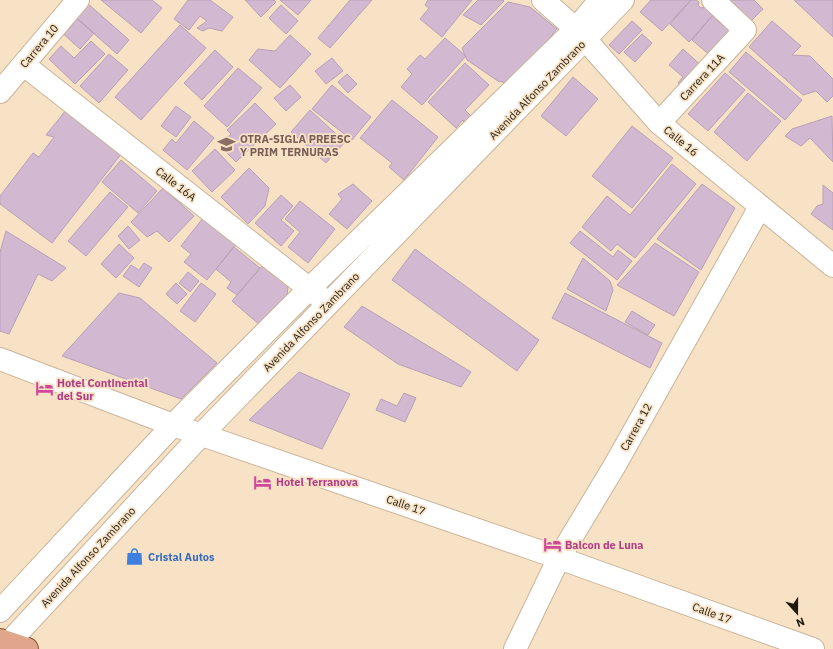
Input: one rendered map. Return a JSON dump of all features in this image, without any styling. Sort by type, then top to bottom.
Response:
[{"type":"street","name":"Carrera 10","points":[[0,92],[78,0]]},
{"type":"street","name":"Calle 16","points":[[543,0],[581,34],[659,123],[833,266]]},
{"type":"street","name":"Avenida Alfonso Zambrano","points":[[10,646],[202,434],[328,304],[581,34],[600,0]]},
{"type":"street","name":"Avenida Alfonso Zambrano","points":[[0,611],[173,425],[310,288],[581,34],[623,0]]},
{"type":"street","name":"Carrera 11A","points":[[659,123],[745,30],[714,0]]},
{"type":"street","name":"Calle 16A","points":[[24,65],[310,288],[328,304]]},
{"type":"street","name":"Carrera 12","points":[[515,649],[558,558],[615,465],[760,207]]},
{"type":"street","name":"Calle 17","points":[[0,359],[173,425],[558,558],[813,649]]},
{"type":"building","points":[[101,0],[152,0],[162,8],[141,33]]},
{"type":"building","points":[[188,0],[210,0],[233,17],[222,31],[209,28],[203,31],[197,28],[207,21],[200,16],[189,30],[174,19]]},
{"type":"building","points":[[245,0],[274,0],[276,2],[261,17]]},
{"type":"building","points":[[280,0],[311,0],[298,15]]},
{"type":"building","points":[[350,0],[372,0],[330,48],[318,38]]},
{"type":"building","points":[[428,0],[472,0],[442,37],[420,19],[429,8],[425,5]]},
{"type":"building","points":[[478,0],[504,1],[481,25],[463,15]]},
{"type":"building","points":[[651,0],[691,0],[662,31],[640,12]]},
{"type":"building","points":[[691,0],[696,0],[699,2],[698,5],[701,8],[706,7],[714,14],[689,42],[670,24]]},
{"type":"building","points":[[724,0],[754,0],[763,9],[745,27]]},
{"type":"building","points":[[794,0],[833,0],[833,37]]},
{"type":"building","points":[[86,2],[129,40],[117,54],[73,15]]},
{"type":"building","points":[[508,2],[530,7],[557,29],[512,84],[498,81],[467,60],[462,48]]},
{"type":"building","points":[[281,5],[298,21],[286,34],[269,18]]},
{"type":"building","points":[[73,15],[94,33],[80,49],[60,31]]},
{"type":"building","points":[[712,16],[731,32],[711,56],[692,40]]},
{"type":"building","points":[[632,21],[642,30],[619,54],[609,45]]},
{"type":"building","points":[[772,21],[801,46],[792,55],[810,56],[833,79],[833,96],[827,102],[816,91],[803,95],[749,47]]},
{"type":"building","points":[[180,25],[206,48],[141,120],[115,97]]},
{"type":"building","points":[[642,34],[652,43],[635,62],[624,52]]},
{"type":"building","points":[[290,35],[311,54],[280,88],[249,60],[258,49],[275,51]]},
{"type":"building","points":[[445,38],[466,56],[422,105],[401,87],[412,74],[407,69],[420,55],[425,59]]},
{"type":"building","points":[[91,41],[105,54],[75,84],[49,59],[61,46],[74,58]]},
{"type":"building","points":[[683,49],[705,69],[686,91],[678,83],[683,77],[669,65]]},
{"type":"building","points":[[215,50],[233,67],[202,100],[184,83]]},
{"type":"building","points":[[746,52],[802,100],[785,120],[729,72]]},
{"type":"building","points":[[109,54],[128,70],[99,103],[80,86]]},
{"type":"building","points":[[332,58],[343,71],[326,84],[315,71]]},
{"type":"building","points":[[465,63],[489,85],[465,110],[471,116],[464,123],[463,120],[456,128],[428,102]]},
{"type":"building","points":[[238,68],[262,88],[227,127],[204,106]]},
{"type":"building","points":[[725,73],[745,90],[708,131],[688,114]]},
{"type":"building","points":[[347,74],[357,84],[348,93],[338,82]]},
{"type":"building","points":[[573,77],[598,99],[566,136],[541,116]]},
{"type":"building","points":[[290,85],[301,97],[286,111],[274,98]]},
{"type":"building","points":[[332,85],[371,117],[352,140],[312,109]]},
{"type":"building","points":[[748,93],[781,121],[747,161],[714,132]]},
{"type":"building","points":[[392,100],[438,137],[404,180],[389,167],[392,163],[360,138]]},
{"type":"building","points":[[255,103],[276,124],[236,162],[220,146],[231,134],[227,130]]},
{"type":"building","points":[[176,106],[191,117],[176,137],[161,126]]},
{"type":"building","points":[[66,110],[122,153],[52,243],[0,204],[0,196],[33,153],[39,157],[54,137],[46,135]]},
{"type":"building","points":[[310,110],[345,142],[326,163],[291,132]]},
{"type":"building","points":[[832,116],[833,162],[810,138],[801,146],[785,136],[792,129]]},
{"type":"building","points":[[194,121],[214,138],[187,170],[163,150],[172,139],[176,143]]},
{"type":"building","points":[[632,126],[673,158],[632,208],[592,176]]},
{"type":"building","points":[[215,149],[235,170],[212,192],[192,171]]},
{"type":"building","points":[[121,160],[157,191],[138,213],[102,182]]},
{"type":"building","points":[[672,164],[696,184],[635,258],[617,244],[611,251],[582,227],[607,196],[630,215]]},
{"type":"building","points":[[249,168],[269,188],[265,206],[248,224],[221,197]]},
{"type":"building","points":[[353,184],[372,201],[347,229],[329,214],[342,199],[338,194]]},
{"type":"building","points":[[702,184],[735,208],[701,270],[657,239]]},
{"type":"building","points":[[823,185],[833,193],[833,230],[811,214],[817,206],[823,204]]},
{"type":"building","points":[[163,188],[194,216],[169,242],[157,231],[147,237],[131,222]]},
{"type":"building","points":[[110,192],[128,207],[86,256],[68,241]]},
{"type":"building","points":[[281,195],[293,206],[281,220],[294,231],[281,246],[255,223]]},
{"type":"building","points":[[300,201],[335,229],[308,263],[288,247],[300,232],[285,219]]},
{"type":"building","points":[[203,218],[236,244],[207,280],[184,262],[191,254],[181,246]]},
{"type":"building","points":[[128,226],[140,240],[129,249],[118,236]]},
{"type":"building","points":[[6,231],[66,268],[52,281],[38,274],[9,334],[0,331],[0,252]]},
{"type":"building","points":[[580,231],[613,257],[618,250],[632,261],[617,280],[570,243]]},
{"type":"building","points":[[655,243],[699,272],[674,316],[617,285]]},
{"type":"building","points":[[119,244],[134,258],[116,278],[101,264]]},
{"type":"building","points":[[234,247],[260,268],[237,295],[227,288],[231,282],[216,269]]},
{"type":"building","points":[[415,249],[539,340],[517,371],[392,280]]},
{"type":"building","points":[[583,258],[610,281],[613,290],[606,311],[567,289]]},
{"type":"building","points":[[144,263],[152,268],[139,287],[123,276],[131,265],[139,270]]},
{"type":"building","points":[[263,265],[288,286],[287,296],[261,326],[232,301]]},
{"type":"building","points":[[188,272],[199,281],[190,292],[179,283]]},
{"type":"building","points":[[176,283],[187,294],[177,304],[166,294]]},
{"type":"building","points":[[201,283],[216,294],[195,322],[180,311]]},
{"type":"building","points":[[119,293],[140,298],[217,363],[181,399],[62,356]]},
{"type":"building","points":[[565,293],[662,343],[650,368],[552,318]]},
{"type":"building","points":[[362,306],[471,372],[461,387],[398,364],[344,327]]},
{"type":"building","points":[[632,311],[655,325],[648,335],[625,322]]},
{"type":"building","points":[[299,372],[350,394],[322,449],[249,420]]},
{"type":"building","points":[[404,393],[416,398],[405,422],[376,410],[381,399],[397,406]]},
{"type":"place","name":"OTRA-SIGLA PREESC Y PRIM TERNURAS","points":[[227,145]]},
{"type":"place","name":"Hotel Continental del Sur","points":[[44,389]]},
{"type":"place","name":"Hotel Terranova","points":[[263,482]]},
{"type":"place","name":"Balcon de Luna","points":[[552,545]]},
{"type":"place","name":"Cristal Autos","points":[[135,557]]}]
